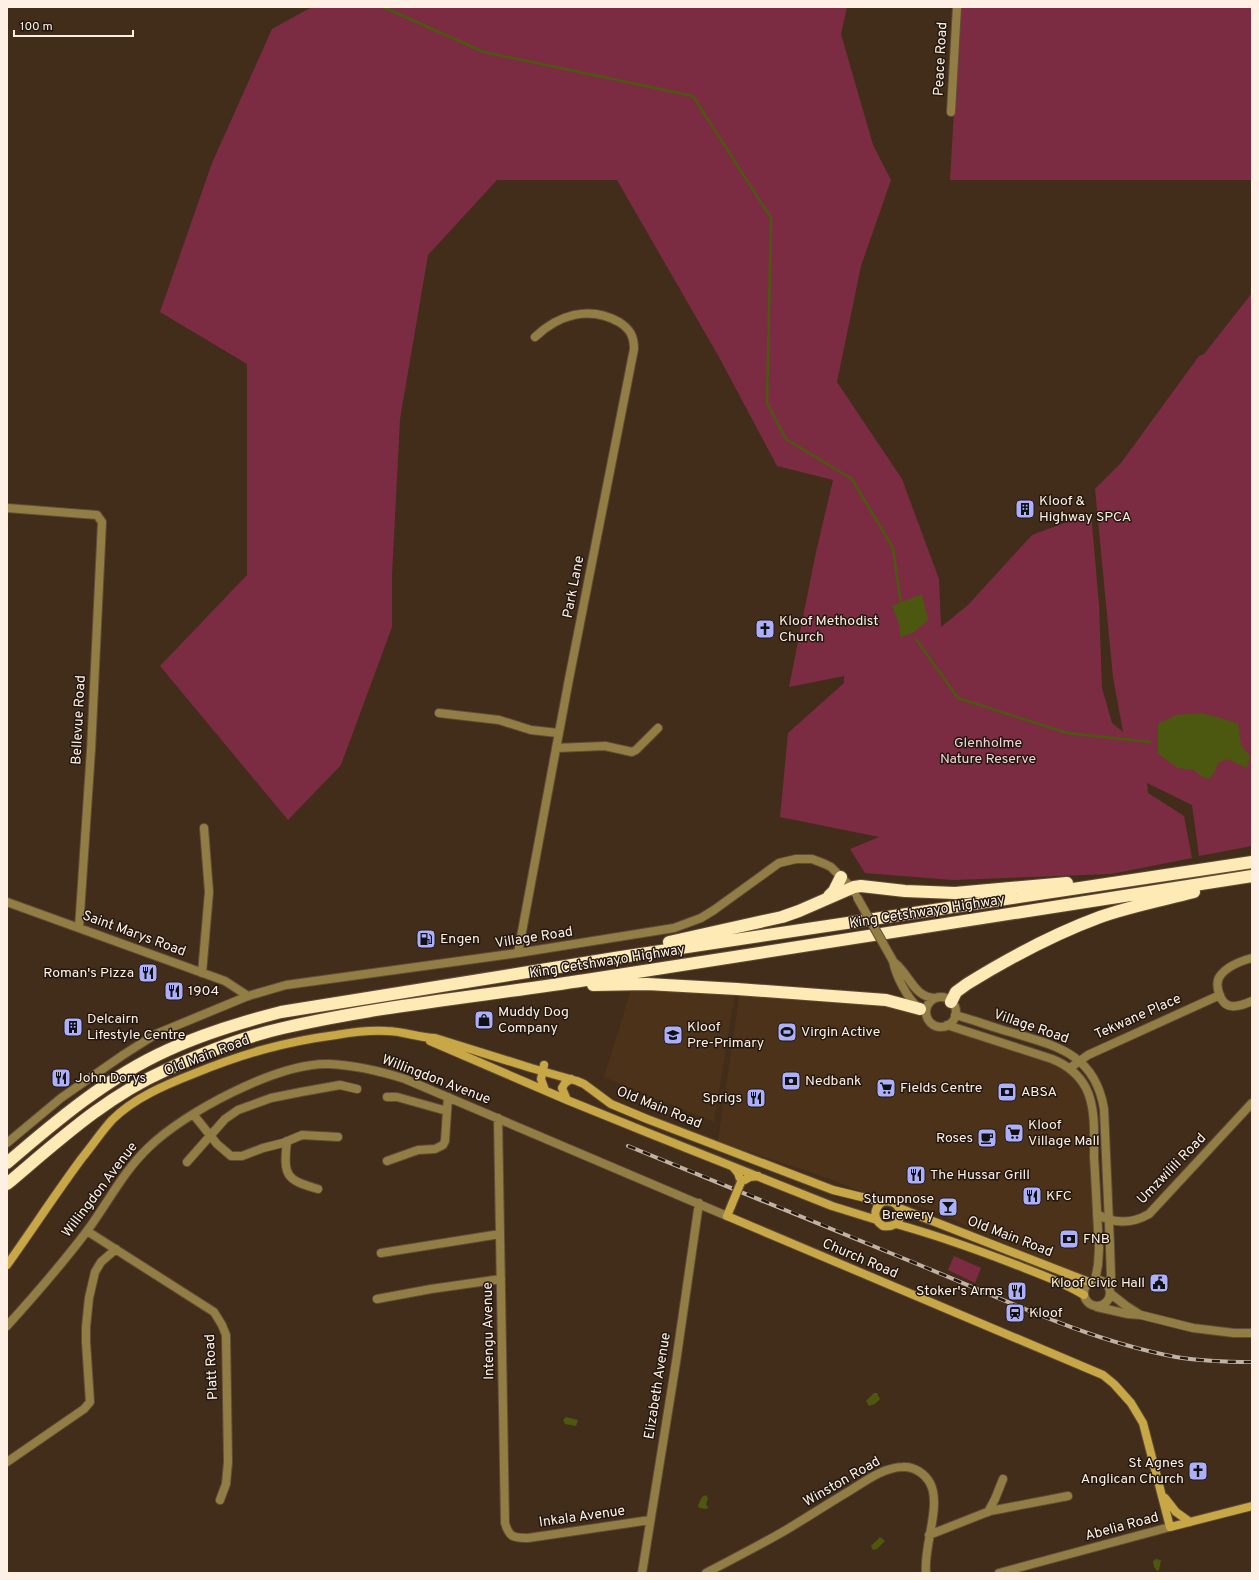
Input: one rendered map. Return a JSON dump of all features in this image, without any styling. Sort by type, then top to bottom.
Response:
[{"type":"highway","name":"King Cetshwayo Highway","points":[[7,1163],[54,1123],[118,1076],[167,1050],[207,1034],[245,1021],[281,1012],[621,957],[1252,862]]},
{"type":"highway","points":[[827,899],[834,891],[841,877]]},
{"type":"highway","name":"King Cetshwayo Highway","points":[[7,1184],[102,1106],[132,1088],[163,1071],[204,1054],[280,1028],[379,1010],[564,984],[1252,877]]},
{"type":"highway","points":[[951,1002],[956,992],[967,984],[1081,924],[1124,910],[1252,877]]},
{"type":"highway","points":[[621,957],[662,944],[782,917],[827,899],[855,892],[861,886],[905,891],[955,894],[1066,883],[1120,882]]},
{"type":"highway","points":[[564,984],[647,984],[738,989],[886,1000],[923,1010]]},
{"type":"main road","name":"Old Main Road","points":[[7,1265],[104,1129],[122,1111],[141,1098],[169,1084],[254,1051],[284,1043],[367,1031],[388,1031],[426,1038],[435,1038],[543,1068],[584,1084],[611,1104],[647,1119],[833,1190],[882,1202]]},
{"type":"main road","name":"Old Main Road","points":[[426,1038],[567,1100],[650,1134],[832,1206],[877,1220]]},
{"type":"main road","points":[[543,1068],[541,1079],[545,1090]]},
{"type":"main road","points":[[567,1100],[562,1088],[565,1083],[571,1079]]},
{"type":"main road","points":[[727,1216],[740,1182],[738,1173],[733,1166]]},
{"type":"main road","points":[[740,1182],[750,1177],[758,1176]]},
{"type":"main road","points":[[890,1201],[899,1208],[900,1216],[896,1224],[892,1226],[883,1226],[877,1220],[875,1212],[876,1208],[882,1202],[890,1201]]},
{"type":"main road","points":[[732,1204],[739,1221]]},
{"type":"main road","name":"Old Main Road","points":[[899,1208],[1092,1281]]},
{"type":"main road","name":"Church Road","points":[[727,1216],[1103,1375],[1114,1384],[1131,1403],[1143,1424],[1170,1527]]},
{"type":"main road","name":"Old Main Road","points":[[896,1224],[992,1256],[1084,1295]]},
{"type":"main road","points":[[1162,1494],[1176,1512],[1190,1522]]},
{"type":"main road","name":"Abelia Road","points":[[1170,1527],[1252,1506]]},
{"type":"street","name":"Peace Road","points":[[951,112],[957,7]]},
{"type":"street","name":"Park Lane","points":[[518,954],[558,732],[634,349],[632,333],[624,325],[612,318],[596,314],[581,313],[558,320],[542,330],[535,337]]},
{"type":"street","name":"Bellevue Road","points":[[7,508],[97,515],[102,522],[90,757],[79,928]]},
{"type":"street","points":[[439,713],[498,720],[531,730],[558,732]]},
{"type":"street","points":[[556,748],[605,746],[632,752],[636,750],[658,728]]},
{"type":"street","points":[[202,973],[208,892],[204,828]]},
{"type":"street","name":"Village Road","points":[[7,1143],[61,1098],[146,1040],[168,1029],[248,996],[286,985],[518,954],[661,931],[688,924],[714,910],[762,874],[779,863],[787,861],[806,859],[819,861],[831,867],[855,892],[893,961],[899,966],[920,993],[927,997],[937,998]]},
{"type":"street","name":"Saint Marys Road","points":[[7,902],[202,973],[225,982],[248,996]]},
{"type":"street","points":[[1252,958],[1240,962],[1220,974],[1217,980],[1220,995],[1225,1003],[1230,1006],[1240,1006],[1252,1001]]},
{"type":"street","name":"Village Road","points":[[893,961],[894,969],[909,998],[923,1010]]},
{"type":"street","name":"Tekwane Place","points":[[1070,1068],[1094,1052],[1220,995]]},
{"type":"street","points":[[942,997],[951,1002],[954,1006],[955,1015],[953,1021],[947,1025],[938,1027],[931,1023],[923,1010],[928,1004],[937,998],[942,997]]},
{"type":"street","name":"Village Road","points":[[955,1015],[1042,1042],[1065,1051],[1080,1060],[1092,1075],[1102,1097],[1104,1109],[1111,1278],[1110,1291]]},
{"type":"street","name":"Village Road","points":[[947,1025],[1052,1059],[1070,1068],[1086,1087],[1091,1102],[1094,1127],[1097,1214],[1098,1256],[1092,1281]]},
{"type":"street","name":"Willingdon Avenue","points":[[7,1326],[87,1231],[124,1177],[146,1149],[177,1123],[238,1090],[270,1077],[307,1066],[328,1064],[370,1069],[390,1075],[448,1097],[727,1216]]},
{"type":"street","points":[[187,1162],[225,1119],[238,1110],[271,1098],[340,1085],[357,1089]]},
{"type":"street","points":[[387,1097],[397,1097],[447,1111]]},
{"type":"street","points":[[387,1161],[418,1150],[435,1149],[443,1145],[445,1141],[448,1097]]},
{"type":"street","name":"Umzwilili Road","points":[[1109,1221],[1137,1220],[1148,1214],[1252,1103]]},
{"type":"street","points":[[193,1114],[217,1144],[231,1156],[242,1156],[287,1141],[302,1134],[338,1137]]},
{"type":"street","name":"Intengu Avenue","points":[[498,1118],[505,1523],[509,1533],[518,1538]]},
{"type":"street","points":[[287,1141],[285,1158],[287,1170],[291,1178],[295,1182],[318,1190]]},
{"type":"street","name":"Elizabeth Avenue","points":[[642,1573],[676,1362],[698,1203]]},
{"type":"street","points":[[1097,1214],[1109,1221]]},
{"type":"street","name":"Platt Road","points":[[87,1231],[214,1312],[222,1324],[226,1335],[228,1462],[226,1484],[220,1500]]},
{"type":"street","points":[[381,1253],[500,1234]]},
{"type":"street","points":[[7,1462],[84,1409],[90,1402],[86,1327],[89,1298],[94,1272],[101,1262],[116,1249]]},
{"type":"street","points":[[377,1299],[431,1289],[501,1279]]},
{"type":"street","points":[[1141,1315],[1117,1298],[1102,1280],[1092,1281],[1084,1288],[1084,1295],[1090,1305],[1200,1329],[1234,1333],[1252,1333]]},
{"type":"street","points":[[1098,1307],[1108,1302],[1110,1291]]},
{"type":"street","name":"Winston Road","points":[[706,1573],[785,1530],[866,1481],[897,1467],[912,1467],[922,1474],[930,1484],[934,1500],[926,1554],[926,1573]]},
{"type":"street","points":[[988,1512],[1003,1479]]},
{"type":"street","points":[[929,1535],[988,1512],[1068,1496]]},
{"type":"street","name":"Inkala Avenue","points":[[518,1538],[650,1520]]},
{"type":"street","name":"Abelia Road","points":[[999,1573],[1170,1527]]},
{"type":"shaded area","points":[[922,594],[928,620],[913,633],[900,637],[899,624],[892,606]]},
{"type":"shaded area","points":[[1203,713],[1238,723],[1241,745],[1250,756],[1247,768],[1227,759],[1218,763],[1215,771],[1208,779],[1202,777],[1194,770],[1178,768],[1158,754],[1158,724],[1176,715]]},
{"type":"shaded area","name":"Kloof Pre-Primary","points":[[632,986],[735,993],[714,1122],[604,1077]]},
{"type":"shaded area","points":[[740,991],[895,1005],[926,1016],[931,1024],[941,1029],[949,1028],[1051,1061],[1068,1070],[1083,1088],[1088,1102],[1096,1254],[1092,1273],[1088,1277],[1083,1278],[933,1211],[906,1203],[893,1197],[866,1194],[833,1180],[718,1141]]},
{"type":"shaded area","points":[[874,1393],[877,1393],[880,1399],[875,1404],[869,1406],[866,1401]]},
{"type":"shaded area","points":[[566,1417],[578,1420],[576,1426],[565,1424],[563,1420]]},
{"type":"shaded area","points":[[706,1495],[708,1498],[706,1505],[708,1506],[707,1509],[699,1508],[698,1505],[702,1497]]},
{"type":"shaded area","points":[[880,1537],[885,1541],[877,1549],[873,1550],[871,1546]]},
{"type":"shaded area","points":[[1156,1559],[1161,1560],[1159,1570],[1157,1571],[1154,1567],[1153,1561]]},
{"type":"green space","name":"Glenholme Nature Reserve","points":[[312,7],[847,7],[841,34],[873,145],[891,180],[861,266],[837,382],[902,479],[939,579],[941,627],[968,605],[1032,535],[1091,513],[1099,605],[1102,688],[1112,723],[1123,732],[1113,677],[1095,489],[1121,463],[1199,356],[1204,354],[1252,293],[1252,846],[1199,856],[1192,805],[1147,783],[1148,793],[1184,816],[1192,858],[1111,874],[953,880],[865,873],[850,849],[879,837],[780,817],[788,733],[844,683],[844,676],[789,687],[816,552],[833,480],[777,466],[719,357],[617,180],[497,180],[428,255],[400,419],[392,575],[392,627],[341,765],[288,820],[160,666],[247,575],[247,364],[160,312],[212,163],[272,29]]},
{"type":"green space","points":[[960,7],[1252,7],[1252,180],[950,180]]},
{"type":"green space","points":[[954,1256],[981,1268],[975,1283],[948,1270]]},
{"type":"waterway","points":[[383,7],[484,52],[693,96],[771,218],[767,403],[786,439],[852,479],[893,548],[901,605]]},
{"type":"waterway","points":[[916,639],[958,698],[1067,733],[1150,742]]},
{"type":"railway","points":[[628,1146],[1078,1330],[1143,1350],[1176,1357],[1214,1361],[1252,1362]]},
{"type":"place","name":"Kloof & Highway SPCA","points":[[1025,509]]},
{"type":"place","name":"Kloof Methodist Church","points":[[765,629]]},
{"type":"place","name":"Engen","points":[[426,939]]},
{"type":"place","name":"Roman's Pizza","points":[[148,973]]},
{"type":"place","name":"1904","points":[[174,991]]},
{"type":"place","name":"Muddy Dog Company","points":[[484,1020]]},
{"type":"place","name":"Delcairn Lifestyle Centre","points":[[73,1027]]},
{"type":"place","name":"Virgin Active","points":[[787,1032]]},
{"type":"place","name":"Kloof Pre-Primary","points":[[673,1035]]},
{"type":"place","name":"John Dorys","points":[[61,1078]]},
{"type":"place","name":"Nedbank","points":[[791,1081]]},
{"type":"place","name":"Fields Centre","points":[[886,1088]]},
{"type":"place","name":"ABSA","points":[[1007,1092]]},
{"type":"place","name":"Sprigs","points":[[756,1098]]},
{"type":"place","name":"Kloof Village Mall","points":[[1014,1133]]},
{"type":"place","name":"Roses","points":[[987,1138]]},
{"type":"place","name":"The Hussar Grill","points":[[916,1175]]},
{"type":"place","name":"KFC","points":[[1032,1196]]},
{"type":"place","name":"Stumpnose Brewery","points":[[948,1207]]},
{"type":"place","name":"FNB","points":[[1069,1239]]},
{"type":"place","name":"Kloof Civic Hall","points":[[1159,1283]]},
{"type":"place","name":"Stoker's Arms","points":[[1017,1291]]},
{"type":"place","name":"Kloof","points":[[1015,1313]]},
{"type":"place","name":"St Agnes Anglican Church","points":[[1198,1471]]}]
